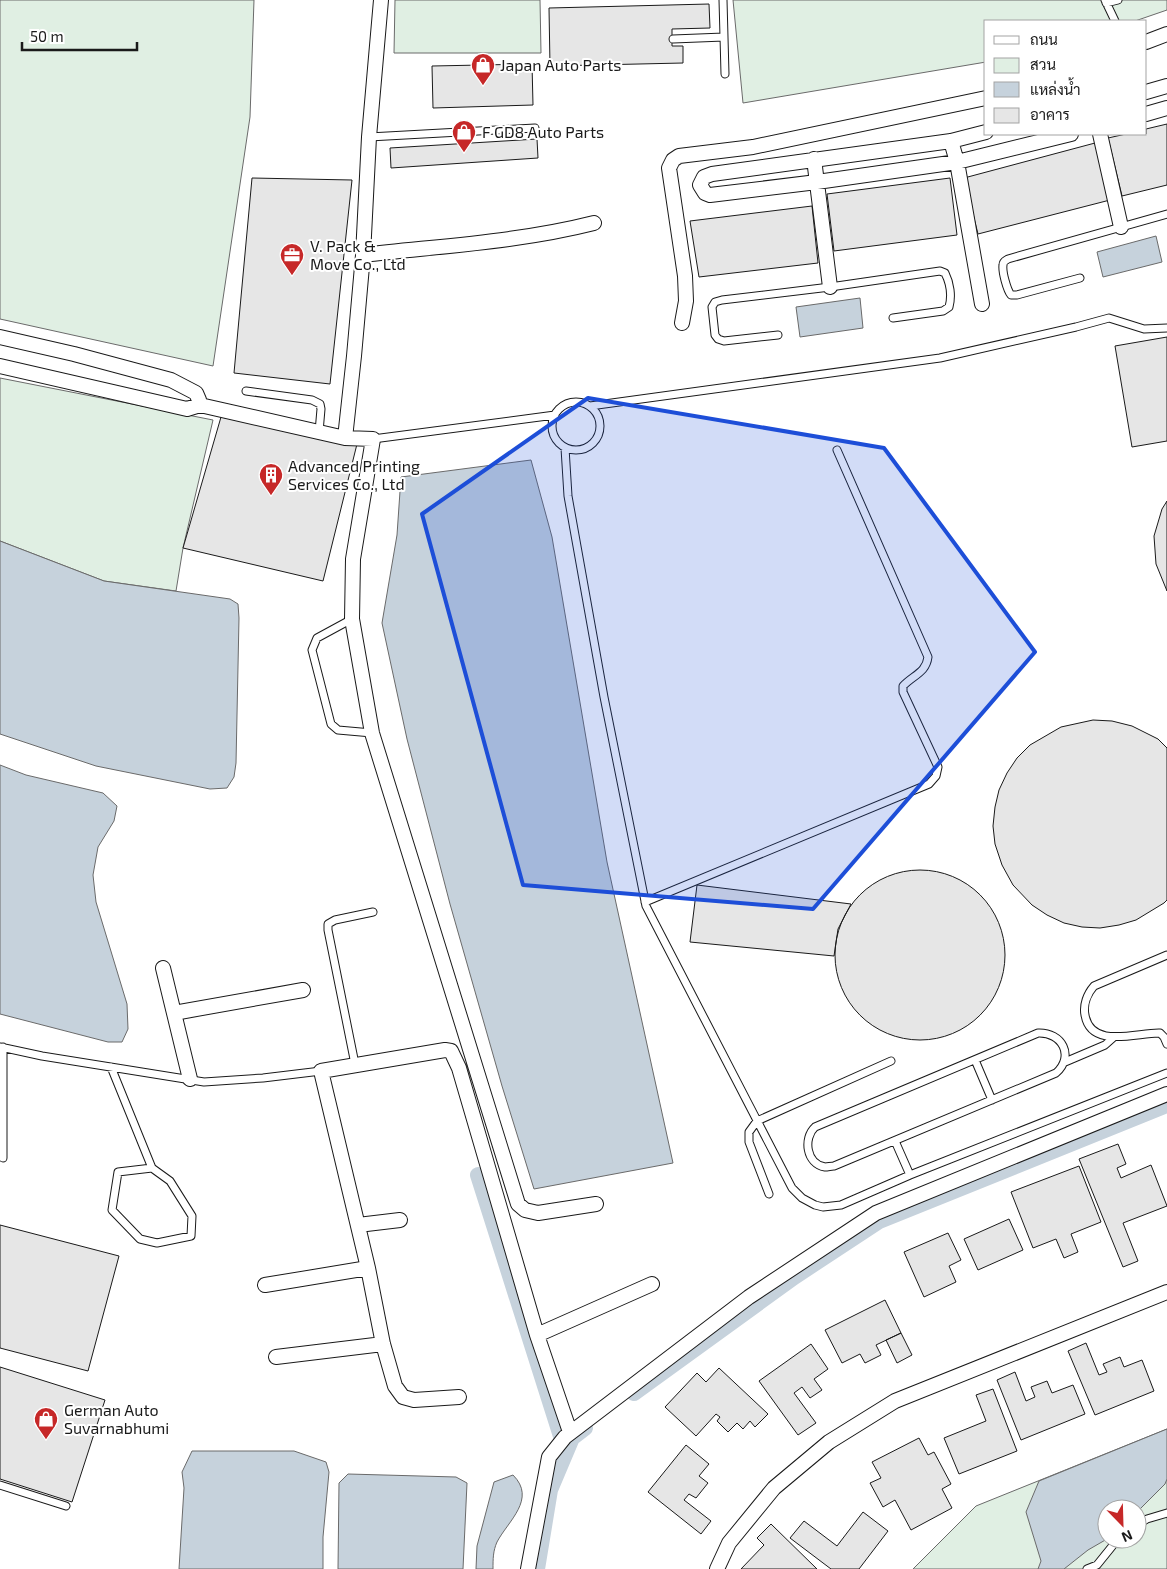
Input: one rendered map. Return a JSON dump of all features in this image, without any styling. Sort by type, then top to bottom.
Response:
[{"type":"street","points":[[345,438],[363,255],[369,137],[381,0]]},
{"type":"street","points":[[1147,42],[1167,34]]},
{"type":"street","points":[[1147,92],[1167,86]]},
{"type":"street","points":[[682,323],[686,301],[685,276],[669,168],[673,160],[679,156],[753,147],[984,98]]},
{"type":"street","points":[[1147,114],[1167,108]]},
{"type":"street","points":[[984,133],[951,141],[712,174],[704,177],[700,185],[705,193],[710,195],[817,182],[957,162],[1067,135]]},
{"type":"street","points":[[1100,135],[1121,227]]},
{"type":"street","points":[[951,141],[957,162],[982,304]]},
{"type":"street","points":[[814,159],[830,287]]},
{"type":"street","points":[[363,255],[516,238],[594,222]]},
{"type":"street","points":[[0,337],[74,354],[170,380],[196,393],[200,400],[200,405]]},
{"type":"street","points":[[0,366],[187,409],[200,405],[345,438],[373,439],[353,559],[352,619],[372,732],[518,1204],[526,1210],[538,1213],[596,1204]]},
{"type":"street","points":[[163,968],[190,1079]]},
{"type":"street","points":[[174,1014],[303,990]]},
{"type":"street","points":[[459,1397],[414,1400],[403,1397],[395,1386],[383,1344],[368,1268],[321,1071],[445,1050],[451,1051],[459,1068],[567,1435]]},
{"type":"street","points":[[528,1569],[549,1458],[567,1435],[749,1297],[876,1213],[1167,1094]]},
{"type":"street","points":[[358,1225],[400,1220]]},
{"type":"street","points":[[265,1285],[368,1268]]},
{"type":"street","points":[[537,1335],[652,1284]]},
{"type":"street","points":[[717,1569],[729,1543],[774,1488],[829,1442],[868,1417],[895,1401],[1167,1292]]},
{"type":"street","points":[[276,1357],[383,1344]]},
{"type":"lane","points":[[723,0],[725,74]]},
{"type":"lane","points":[[1115,20],[1106,1],[1118,0]]},
{"type":"lane","points":[[673,40],[724,37]]},
{"type":"lane","points":[[369,137],[535,128]]},
{"type":"lane","points":[[1080,278],[1011,295],[1007,290],[1003,265],[1008,259],[1167,214]]},
{"type":"lane","points":[[778,335],[724,341],[718,339],[715,335],[712,307],[715,302],[722,300],[940,271],[945,273],[948,278],[951,299],[949,307],[943,311],[893,318]]},
{"type":"lane","points":[[590,406],[940,358],[1108,318],[1144,329],[1167,328]]},
{"type":"lane","points":[[246,391],[312,400],[320,404],[319,432]]},
{"type":"lane","points":[[574,402],[590,406],[600,419],[601,427],[595,443],[588,448],[580,450],[572,450],[559,444],[554,437],[552,422],[555,415],[566,404],[574,402]]},
{"type":"lane","points":[[373,439],[555,415]]},
{"type":"lane","points":[[565,448],[568,496],[604,698],[646,906],[792,1188],[802,1198],[816,1205],[823,1207],[841,1205],[910,1175],[1167,1073]]},
{"type":"lane","points":[[645,902],[929,784],[936,776],[938,767],[903,692],[903,686],[908,680],[922,672],[927,664],[928,657],[837,450]]},
{"type":"lane","points":[[352,619],[317,638],[312,650],[330,724],[338,730],[372,732]]},
{"type":"lane","points":[[356,1064],[328,924],[335,920],[373,912]]},
{"type":"lane","points":[[1167,955],[1097,984],[1090,990],[1084,1009],[1088,1023],[1095,1031],[1105,1036],[1132,1037],[1154,1033],[1164,1037],[1167,1044]]},
{"type":"lane","points":[[1038,1033],[1046,1033],[1059,1039],[1066,1054],[1062,1068],[1056,1073],[834,1166],[825,1167],[818,1164],[809,1154],[807,1146],[809,1132],[815,1127],[976,1060],[1038,1033]]},
{"type":"lane","points":[[1065,1062],[1105,1045],[1114,1037]]},
{"type":"lane","points":[[3,1158],[2,1047],[42,1056],[204,1082],[263,1078],[321,1071]]},
{"type":"lane","points":[[976,1060],[992,1100]]},
{"type":"lane","points":[[769,1194],[749,1142],[750,1132],[757,1121],[891,1061]]},
{"type":"lane","points":[[111,1067],[152,1168],[170,1181],[192,1216],[191,1236],[157,1243],[140,1239],[112,1210],[118,1172],[152,1168]]},
{"type":"lane","points":[[894,1141],[910,1175]]},
{"type":"lane","points":[[0,1485],[66,1506]]},
{"type":"lane","points":[[1147,1519],[1167,1513]]},
{"type":"lane","points":[[1087,1569],[1097,1565],[1110,1549]]},
{"type":"highlighted area","points":[[588,398],[884,448],[1035,652],[813,909],[523,885],[422,514]]},
{"type":"green space","points":[[0,0],[254,0],[250,117],[213,366],[0,319]]},
{"type":"green space","points":[[395,0],[540,0],[541,53],[394,53]]},
{"type":"green space","points":[[733,0],[1167,0],[1167,10],[1138,20],[984,20],[984,62],[743,103]]},
{"type":"green space","points":[[0,378],[213,420],[183,548],[176,591],[104,581],[0,541]]},
{"type":"green space","points":[[1167,1429],[1167,1569],[913,1569],[976,1506]]},
{"type":"water","points":[[1156,236],[1162,262],[1103,277],[1097,252]]},
{"type":"water","points":[[860,298],[863,328],[800,337],[796,307]]},
{"type":"water","points":[[531,460],[552,537],[607,862],[673,1163],[534,1189],[502,1086],[450,904],[407,739],[382,623],[397,535],[401,477]]},
{"type":"water","points":[[0,541],[104,581],[230,599],[238,604],[236,763],[234,777],[227,788],[210,789],[96,766],[0,734]]},
{"type":"water","points":[[0,765],[26,775],[103,793],[117,806],[114,821],[98,847],[93,875],[96,902],[127,1004],[128,1029],[122,1042],[108,1042],[0,1014]]},
{"type":"water","points":[[1167,1429],[1167,1479],[1165,1484],[1147,1502],[1147,1499],[1097,1499],[1097,1545],[1064,1569],[1038,1569],[1041,1561],[1026,1512],[1039,1481]]},
{"type":"water","points":[[192,1451],[294,1451],[326,1462],[329,1472],[323,1537],[323,1569],[179,1569],[184,1488],[182,1472]]},
{"type":"water","points":[[348,1474],[456,1477],[467,1483],[463,1569],[338,1569],[339,1483]]},
{"type":"water","points":[[513,1475],[520,1484],[522,1493],[518,1510],[497,1542],[493,1558],[493,1569],[476,1569],[477,1546],[494,1482]]},
{"type":"building","points":[[709,4],[710,28],[672,29],[672,46],[683,46],[683,63],[550,66],[549,8]]},
{"type":"building","name":"Japan Auto Parts","points":[[532,64],[533,105],[433,108],[432,66]]},
{"type":"building","points":[[1167,124],[1167,185],[1122,196],[1108,138],[1122,135],[1147,135],[1147,129]]},
{"type":"building","name":"F GD8 Auto Parts","points":[[537,139],[538,158],[391,168],[390,148]]},
{"type":"building","points":[[1095,143],[1110,200],[978,234],[964,178]]},
{"type":"building","name":"V. Pack & Move Co., Ltd","points":[[252,178],[352,180],[330,384],[234,373]]},
{"type":"building","points":[[950,178],[957,235],[834,251],[827,194]]},
{"type":"building","points":[[812,206],[818,263],[699,277],[690,221]]},
{"type":"building","points":[[1167,337],[1167,441],[1132,447],[1115,346]]},
{"type":"building","name":"Advanced Printing Services Co., Ltd","points":[[221,417],[357,444],[323,581],[183,548]]},
{"type":"building","points":[[1167,501],[1167,591],[1156,564],[1154,536],[1162,509]]},
{"type":"building","points":[[1093,720],[1112,721],[1132,726],[1158,739],[1167,748],[1167,900],[1136,920],[1100,928],[1064,923],[1032,905],[1013,885],[1002,865],[995,844],[993,826],[999,790],[1017,758],[1030,745],[1061,727]]},
{"type":"building","points":[[928,870],[953,876],[974,889],[986,901],[1002,930],[1005,955],[1004,972],[999,988],[986,1009],[974,1021],[945,1037],[912,1040],[887,1034],[866,1021],[854,1009],[838,980],[835,947],[841,922],[854,901],[866,889],[895,873]]},
{"type":"building","points":[[697,885],[851,904],[838,929],[834,956],[690,942]]},
{"type":"building","points":[[1118,1144],[1126,1164],[1117,1168],[1121,1178],[1151,1165],[1167,1206],[1123,1223],[1138,1261],[1123,1267],[1079,1159]]},
{"type":"building","points":[[1079,1166],[1101,1222],[1071,1234],[1078,1252],[1064,1258],[1056,1239],[1033,1248],[1011,1192]]},
{"type":"building","points":[[1009,1219],[1023,1250],[978,1270],[964,1239]]},
{"type":"building","points":[[0,1225],[119,1256],[88,1371],[0,1348]]},
{"type":"building","points":[[948,1233],[961,1260],[949,1266],[956,1282],[924,1297],[904,1252]]},
{"type":"building","points":[[885,1300],[901,1333],[876,1345],[881,1355],[865,1363],[860,1354],[842,1363],[825,1330]]},
{"type":"building","points":[[901,1333],[912,1355],[897,1363],[886,1340]]},
{"type":"building","points":[[1086,1343],[1099,1375],[1107,1372],[1103,1364],[1120,1357],[1124,1367],[1142,1360],[1154,1391],[1095,1415],[1068,1351]]},
{"type":"building","points":[[811,1344],[828,1369],[814,1379],[822,1390],[810,1398],[802,1387],[794,1393],[816,1423],[798,1435],[759,1381]]},
{"type":"building","name":"German Auto Suvarnabhumi","points":[[0,1367],[105,1400],[72,1502],[0,1479]]},
{"type":"building","points":[[719,1368],[768,1414],[755,1427],[750,1421],[743,1429],[737,1423],[728,1432],[717,1421],[720,1417],[716,1414],[696,1436],[665,1407],[697,1373],[706,1382]]},
{"type":"building","points":[[1015,1372],[1026,1401],[1035,1397],[1031,1387],[1047,1381],[1052,1393],[1073,1385],[1085,1414],[1021,1440],[997,1380]]},
{"type":"building","points":[[993,1389],[1017,1451],[959,1474],[944,1438],[986,1421],[976,1395]]},
{"type":"building","points":[[919,1438],[928,1455],[934,1452],[951,1484],[942,1489],[952,1508],[911,1530],[895,1500],[883,1507],[870,1483],[881,1478],[872,1462]]},
{"type":"building","points":[[686,1445],[709,1464],[699,1476],[708,1483],[696,1498],[689,1494],[684,1500],[711,1521],[701,1534],[648,1492]]},
{"type":"building","points":[[863,1512],[888,1531],[859,1569],[831,1569],[790,1538],[804,1521],[837,1546]]},
{"type":"building","points":[[771,1524],[817,1569],[741,1569],[764,1545],[757,1538]]},
{"type":"waterway","points":[[634,1393],[794,1277],[879,1221],[1167,1105]]},
{"type":"waterway","points":[[478,1175],[566,1452]]},
{"type":"waterway","points":[[537,1569],[550,1490],[572,1438],[585,1428]]},
{"type":"place","name":"Japan Auto Parts","points":[[483,86]]},
{"type":"place","name":"F GD8 Auto Parts","points":[[464,153]]},
{"type":"place","name":"V. Pack & Move Co., Ltd","points":[[292,276]]},
{"type":"place","name":"Advanced Printing Services Co., Ltd","points":[[271,496]]},
{"type":"place","name":"German Auto Suvarnabhumi","points":[[46,1440]]}]
